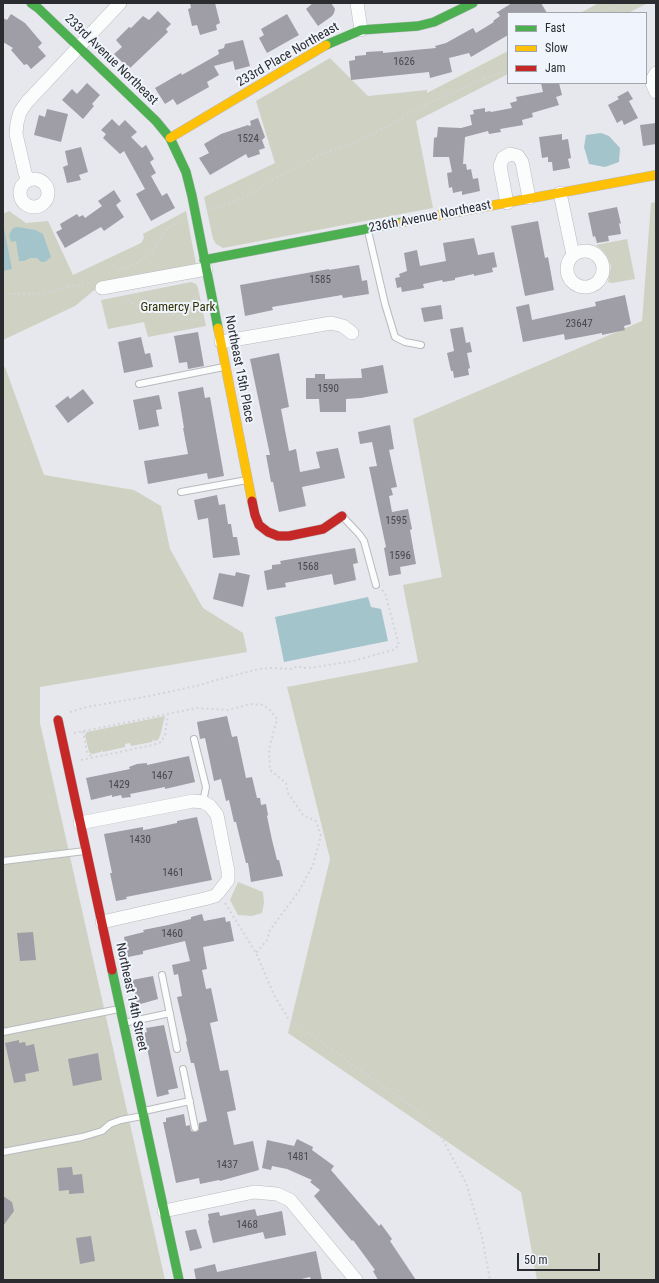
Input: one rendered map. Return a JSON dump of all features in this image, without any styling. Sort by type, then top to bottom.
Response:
[{"type":"street","name":"233rd Avenue Northeast","points":[[31,3],[156,121],[170,138]]},
{"type":"street","points":[[28,180],[16,134],[20,112],[27,102],[78,46],[120,3]]},
{"type":"street","points":[[356,3],[361,30]]},
{"type":"street","name":"233rd Place Northeast","points":[[170,138],[332,42],[361,30],[418,26],[434,22],[473,3]]},
{"type":"street","points":[[656,73],[652,83],[656,92]]},
{"type":"street","name":"Northeast 15th Place","points":[[170,138],[180,156],[186,172],[196,214],[255,515],[259,525],[268,532],[278,536],[289,536],[323,529],[336,522],[342,516]]},
{"type":"street","points":[[507,203],[500,166],[503,158],[510,154],[518,156],[522,162],[530,198]]},
{"type":"street","name":"236th Avenue Northeast","points":[[102,288],[121,278],[205,264],[367,229],[656,175]]},
{"type":"street","points":[[560,193],[572,255]]},
{"type":"street","points":[[221,342],[331,323],[343,326],[352,333]]},
{"type":"street","name":"Northeast 14th Street","points":[[58,720],[178,1280]]},
{"type":"street","points":[[80,823],[193,801],[203,802],[210,806],[217,815],[228,871],[228,880],[215,896],[102,922]]},
{"type":"street","points":[[164,1211],[254,1192],[277,1194],[290,1200],[354,1280]]},
{"type":"lane","points":[[367,229],[385,304],[395,336],[405,342],[421,345]]},
{"type":"lane","points":[[139,384],[226,367]]},
{"type":"lane","points":[[182,492],[248,479]]},
{"type":"lane","points":[[342,516],[360,534],[364,541],[376,585]]},
{"type":"lane","points":[[194,739],[206,787],[203,802]]},
{"type":"lane","points":[[3,861],[86,851]]},
{"type":"lane","points":[[162,975],[177,1049]]},
{"type":"lane","points":[[3,1032],[120,1009]]},
{"type":"lane","points":[[123,1023],[170,1013]]},
{"type":"lane","points":[[183,1069],[195,1128]]},
{"type":"lane","points":[[3,1152],[102,1132],[110,1124],[121,1120],[190,1101]]},
{"type":"path","points":[[604,12],[622,3]]},
{"type":"path","points":[[216,318],[200,320],[180,319],[175,315],[167,315],[156,302],[150,301],[136,307],[127,299],[121,278],[138,262],[152,252],[167,229],[174,224],[196,214],[245,197],[322,154],[356,142],[390,125],[414,110],[471,84],[507,70]]},
{"type":"path","points":[[58,720],[65,718],[64,713],[87,707],[150,696],[200,685],[259,669],[291,669],[298,666],[304,668],[316,667],[353,661],[393,650],[399,645],[396,631],[385,593],[376,585]]},
{"type":"path","points":[[68,734],[197,708],[228,710],[251,704],[263,705],[271,711],[277,719],[269,749],[270,770],[286,783],[288,793],[303,815],[316,821],[321,836],[313,865],[299,891],[270,930],[266,940],[256,953]]},
{"type":"path","points":[[80,760],[161,742],[165,735],[168,713]]},
{"type":"path","points":[[83,731],[87,752],[93,758]]},
{"type":"path","points":[[223,900],[256,953],[274,995],[288,1018],[422,1114],[438,1131],[466,1184],[482,1237],[490,1280]]},
{"type":"green space","points":[[599,3],[648,3],[630,12],[582,12]]},
{"type":"green space","points":[[507,52],[507,75],[416,121],[433,208],[223,248],[216,244],[213,239],[204,197],[275,163],[256,101],[330,58],[368,96],[427,90],[427,93]]},
{"type":"green space","points":[[656,202],[656,1280],[537,1280],[521,1192],[288,1033],[330,859],[287,687],[418,662],[403,585],[442,577],[413,419],[642,321],[651,203]]},
{"type":"green space","points":[[9,211],[26,223],[48,221],[73,275],[141,243],[144,238],[143,234],[186,211],[196,264],[99,282],[98,287],[75,306],[3,340],[3,214]]},
{"type":"green space","points":[[627,239],[635,279],[612,283],[608,282],[611,266],[604,252],[596,245]]},
{"type":"green space","name":"Gramercy Park","points":[[191,282],[196,284],[198,288],[206,326],[148,337],[144,322],[108,329],[101,300]]},
{"type":"green space","points":[[5,367],[44,475],[134,490],[161,506],[170,549],[203,608],[243,633],[247,652],[40,687],[40,723],[165,1280],[3,1280],[3,368]]},
{"type":"green space","points":[[165,716],[158,740],[154,741],[153,739],[152,742],[131,746],[130,743],[125,744],[125,747],[103,752],[101,750],[101,752],[92,754],[89,752],[85,735],[87,732]]},
{"type":"green space","points":[[238,882],[263,892],[264,903],[262,913],[252,916],[238,915],[230,900]]},
{"type":"water","points":[[601,133],[609,136],[620,148],[619,162],[605,167],[589,164],[584,147],[586,135]]},
{"type":"water","points":[[3,224],[12,269],[3,271]]},
{"type":"water","points":[[18,227],[35,230],[43,234],[51,257],[45,262],[41,262],[37,258],[19,261],[16,241],[11,242],[9,235],[13,228]]},
{"type":"water","points":[[368,597],[371,607],[381,609],[388,641],[284,662],[275,617]]},
{"type":"building","points":[[190,3],[215,3],[220,23],[216,25],[217,30],[200,35],[197,25],[192,26],[188,9],[191,8]]},
{"type":"building","points":[[313,3],[331,3],[335,9],[332,16],[318,26],[306,9]]},
{"type":"building","points":[[512,3],[541,3],[546,12],[507,12],[507,36],[471,57],[469,53],[449,58],[452,72],[430,78],[429,72],[351,80],[349,61],[355,60],[355,56],[366,55],[366,52],[383,51],[383,53],[436,48],[435,46],[446,43],[473,28],[476,33],[494,22],[493,21],[500,16],[496,13]]},
{"type":"building","points":[[158,11],[171,24],[166,29],[168,32],[129,69],[114,54],[122,47],[116,40],[143,16],[149,20]]},
{"type":"building","points":[[11,14],[25,23],[42,43],[38,47],[46,56],[31,69],[27,64],[24,65],[11,50],[13,48],[3,42],[3,18],[7,20]]},
{"type":"building","points":[[287,14],[299,35],[267,53],[259,38],[264,35],[261,29]]},
{"type":"building","points":[[243,40],[250,66],[235,70],[233,61],[214,66],[219,75],[207,82],[209,87],[177,105],[173,99],[165,104],[155,88],[219,54],[218,50],[224,48],[225,44]]},
{"type":"building","points":[[87,83],[100,95],[92,104],[94,106],[83,119],[62,100],[72,89],[77,94]]},
{"type":"building","points":[[541,84],[559,84],[562,95],[556,97],[559,105],[532,113],[533,117],[522,120],[523,125],[500,129],[501,132],[489,134],[488,131],[465,137],[463,164],[466,164],[467,170],[471,169],[473,179],[478,178],[480,191],[462,195],[462,191],[453,193],[452,187],[449,188],[447,173],[452,172],[449,157],[433,157],[434,138],[437,137],[438,127],[461,128],[472,125],[470,115],[474,114],[473,110],[485,108],[485,112],[491,112],[512,108],[510,103],[517,101],[516,97],[543,92]]},
{"type":"building","points":[[628,91],[633,99],[629,101],[638,118],[624,125],[622,120],[617,123],[608,105],[619,99],[617,97]]},
{"type":"building","points":[[47,109],[68,114],[61,142],[34,135],[39,115],[45,117]]},
{"type":"building","points":[[258,118],[265,137],[262,140],[265,148],[259,150],[260,154],[248,158],[246,154],[210,175],[199,158],[209,153],[204,144],[221,134],[248,125],[249,126],[251,125],[250,121]]},
{"type":"building","points":[[112,119],[119,126],[125,120],[137,132],[131,137],[142,148],[146,145],[154,159],[150,162],[156,173],[151,176],[162,196],[167,193],[175,208],[151,221],[136,194],[145,189],[124,151],[120,154],[103,138],[106,134],[101,130]]},
{"type":"building","points":[[656,123],[656,144],[643,146],[640,125]]},
{"type":"building","points":[[562,134],[562,140],[568,139],[571,158],[568,159],[570,168],[553,171],[552,162],[548,162],[548,157],[542,158],[539,137]]},
{"type":"building","points":[[81,147],[88,172],[79,175],[81,180],[67,183],[63,167],[68,165],[65,151]]},
{"type":"building","points":[[114,190],[121,201],[116,205],[124,217],[104,231],[101,227],[65,248],[56,232],[62,229],[60,224],[77,214],[79,217],[83,215],[85,218],[102,206],[98,201]]},
{"type":"building","points":[[617,207],[621,224],[619,223],[621,234],[608,236],[609,241],[597,243],[595,236],[593,237],[588,213]]},
{"type":"building","points":[[538,221],[545,258],[548,257],[554,290],[525,296],[511,226]]},
{"type":"building","points":[[474,238],[478,255],[494,252],[497,267],[492,268],[493,272],[455,278],[455,280],[443,282],[442,280],[423,284],[424,288],[402,292],[401,287],[397,288],[395,278],[400,277],[399,274],[407,271],[404,253],[417,250],[420,266],[446,261],[443,243]]},
{"type":"building","points":[[359,265],[362,281],[367,280],[369,294],[343,298],[342,295],[272,307],[273,310],[245,316],[240,285]]},
{"type":"building","points":[[625,295],[631,324],[624,326],[625,330],[565,340],[564,334],[523,342],[516,307],[529,304],[532,320],[596,306],[595,302]]},
{"type":"building","points":[[441,305],[443,319],[424,322],[421,308]]},
{"type":"building","points":[[463,327],[466,343],[470,342],[472,352],[467,353],[470,368],[468,369],[469,375],[454,378],[447,353],[454,351],[450,329]]},
{"type":"building","points":[[198,332],[204,366],[188,369],[187,362],[179,363],[174,336]]},
{"type":"building","points":[[141,337],[145,354],[150,353],[153,367],[124,373],[118,342]]},
{"type":"building","points":[[279,353],[289,407],[281,409],[289,451],[296,449],[300,472],[320,468],[316,452],[338,448],[345,478],[302,487],[306,506],[279,512],[273,482],[271,482],[266,455],[270,455],[250,359]]},
{"type":"building","points":[[383,365],[388,393],[346,399],[346,412],[320,412],[319,399],[306,399],[306,378],[315,378],[315,374],[325,374],[325,379],[362,378],[361,369]]},
{"type":"building","points":[[203,387],[205,398],[210,397],[224,476],[208,479],[207,473],[148,484],[144,461],[188,454],[178,392]]},
{"type":"building","points":[[83,389],[94,403],[68,423],[55,406],[68,396],[70,399]]},
{"type":"building","points":[[159,395],[162,409],[156,410],[159,426],[139,430],[133,400]]},
{"type":"building","points":[[390,425],[394,449],[389,450],[397,487],[391,488],[393,495],[389,496],[392,512],[408,509],[416,564],[400,567],[401,574],[389,576],[384,548],[386,547],[369,467],[377,466],[372,442],[360,444],[358,432]]},
{"type":"building","points":[[217,495],[219,505],[225,504],[228,524],[231,524],[233,537],[237,537],[240,555],[213,558],[208,518],[198,520],[194,500]]},
{"type":"building","points":[[355,548],[358,563],[353,564],[356,580],[334,585],[332,574],[285,583],[286,587],[267,590],[264,571],[272,569],[272,565],[281,564],[280,561]]},
{"type":"building","points":[[236,572],[250,575],[243,607],[213,599],[219,573],[235,576]]},
{"type":"building","points":[[227,716],[232,737],[237,736],[246,778],[252,777],[257,798],[260,798],[261,805],[266,804],[272,840],[283,876],[251,882],[248,863],[246,863],[229,800],[226,801],[221,779],[214,781],[205,738],[200,739],[197,722]]},
{"type":"building","points":[[189,756],[195,782],[165,789],[165,787],[130,794],[131,797],[122,798],[121,795],[112,797],[112,795],[91,800],[86,778],[130,769],[129,767],[137,764],[147,763],[147,765]]},
{"type":"building","points":[[197,817],[212,880],[126,897],[127,899],[116,901],[104,834],[143,827],[143,830],[149,829]]},
{"type":"building","points":[[202,914],[204,921],[225,917],[226,922],[230,921],[234,941],[203,947],[207,969],[202,970],[206,989],[211,988],[218,1021],[210,1023],[220,1071],[228,1070],[236,1110],[227,1112],[234,1145],[253,1141],[259,1170],[220,1181],[200,1184],[199,1178],[176,1183],[163,1122],[166,1122],[166,1118],[184,1114],[186,1126],[190,1125],[191,1131],[194,1132],[199,1130],[199,1123],[207,1121],[194,1063],[191,1063],[177,997],[182,996],[178,974],[174,975],[172,965],[190,961],[185,941],[143,951],[143,954],[128,957],[124,937],[144,932],[143,930],[191,919],[191,917]]},
{"type":"building","points":[[33,932],[36,960],[20,961],[17,933]]},
{"type":"building","points":[[153,976],[158,999],[137,1005],[132,980]]},
{"type":"building","points":[[164,1025],[178,1088],[168,1090],[169,1094],[157,1097],[144,1033],[147,1032],[146,1028]]},
{"type":"building","points":[[19,1040],[19,1043],[25,1042],[26,1046],[34,1044],[39,1071],[25,1074],[26,1081],[14,1083],[5,1043]]},
{"type":"building","points":[[98,1053],[102,1080],[73,1086],[68,1059]]},
{"type":"building","points":[[297,1139],[313,1147],[312,1150],[334,1166],[331,1170],[379,1226],[381,1224],[392,1239],[390,1241],[416,1280],[378,1280],[373,1271],[375,1270],[353,1240],[352,1241],[314,1196],[320,1190],[310,1182],[312,1180],[287,1169],[272,1166],[271,1170],[262,1168],[267,1140],[294,1146]]},
{"type":"building","points":[[72,1167],[73,1175],[82,1174],[84,1193],[69,1194],[69,1190],[59,1191],[57,1168]]},
{"type":"building","points":[[3,1196],[12,1202],[14,1211],[3,1226]]},
{"type":"building","points":[[255,1209],[257,1216],[282,1211],[286,1235],[265,1239],[263,1232],[213,1243],[208,1214],[219,1212],[220,1216]]},
{"type":"building","points":[[196,1229],[202,1248],[190,1251],[185,1231]]},
{"type":"building","points":[[91,1236],[95,1261],[80,1264],[76,1238]]},
{"type":"building","points":[[316,1251],[322,1280],[311,1280],[310,1277],[297,1280],[196,1280],[194,1269],[215,1264],[217,1272]]},
{"type":"traffic: fast","points":[[31,3],[156,121],[170,138],[186,172],[218,328]]},
{"type":"traffic: fast","points":[[326,45],[361,30],[418,26],[434,22],[473,3]]},
{"type":"traffic: fast","points":[[204,260],[403,222]]},
{"type":"traffic: fast","points":[[112,970],[179,1280]]},
{"type":"traffic: slow","points":[[170,138],[326,45]]},
{"type":"traffic: slow","points":[[403,222],[656,175]]},
{"type":"traffic: slow","points":[[218,328],[252,501]]},
{"type":"traffic: jam","points":[[252,501],[259,525],[268,532],[278,536],[289,536],[323,529],[342,516]]},
{"type":"traffic: jam","points":[[58,720],[112,970]]}]
